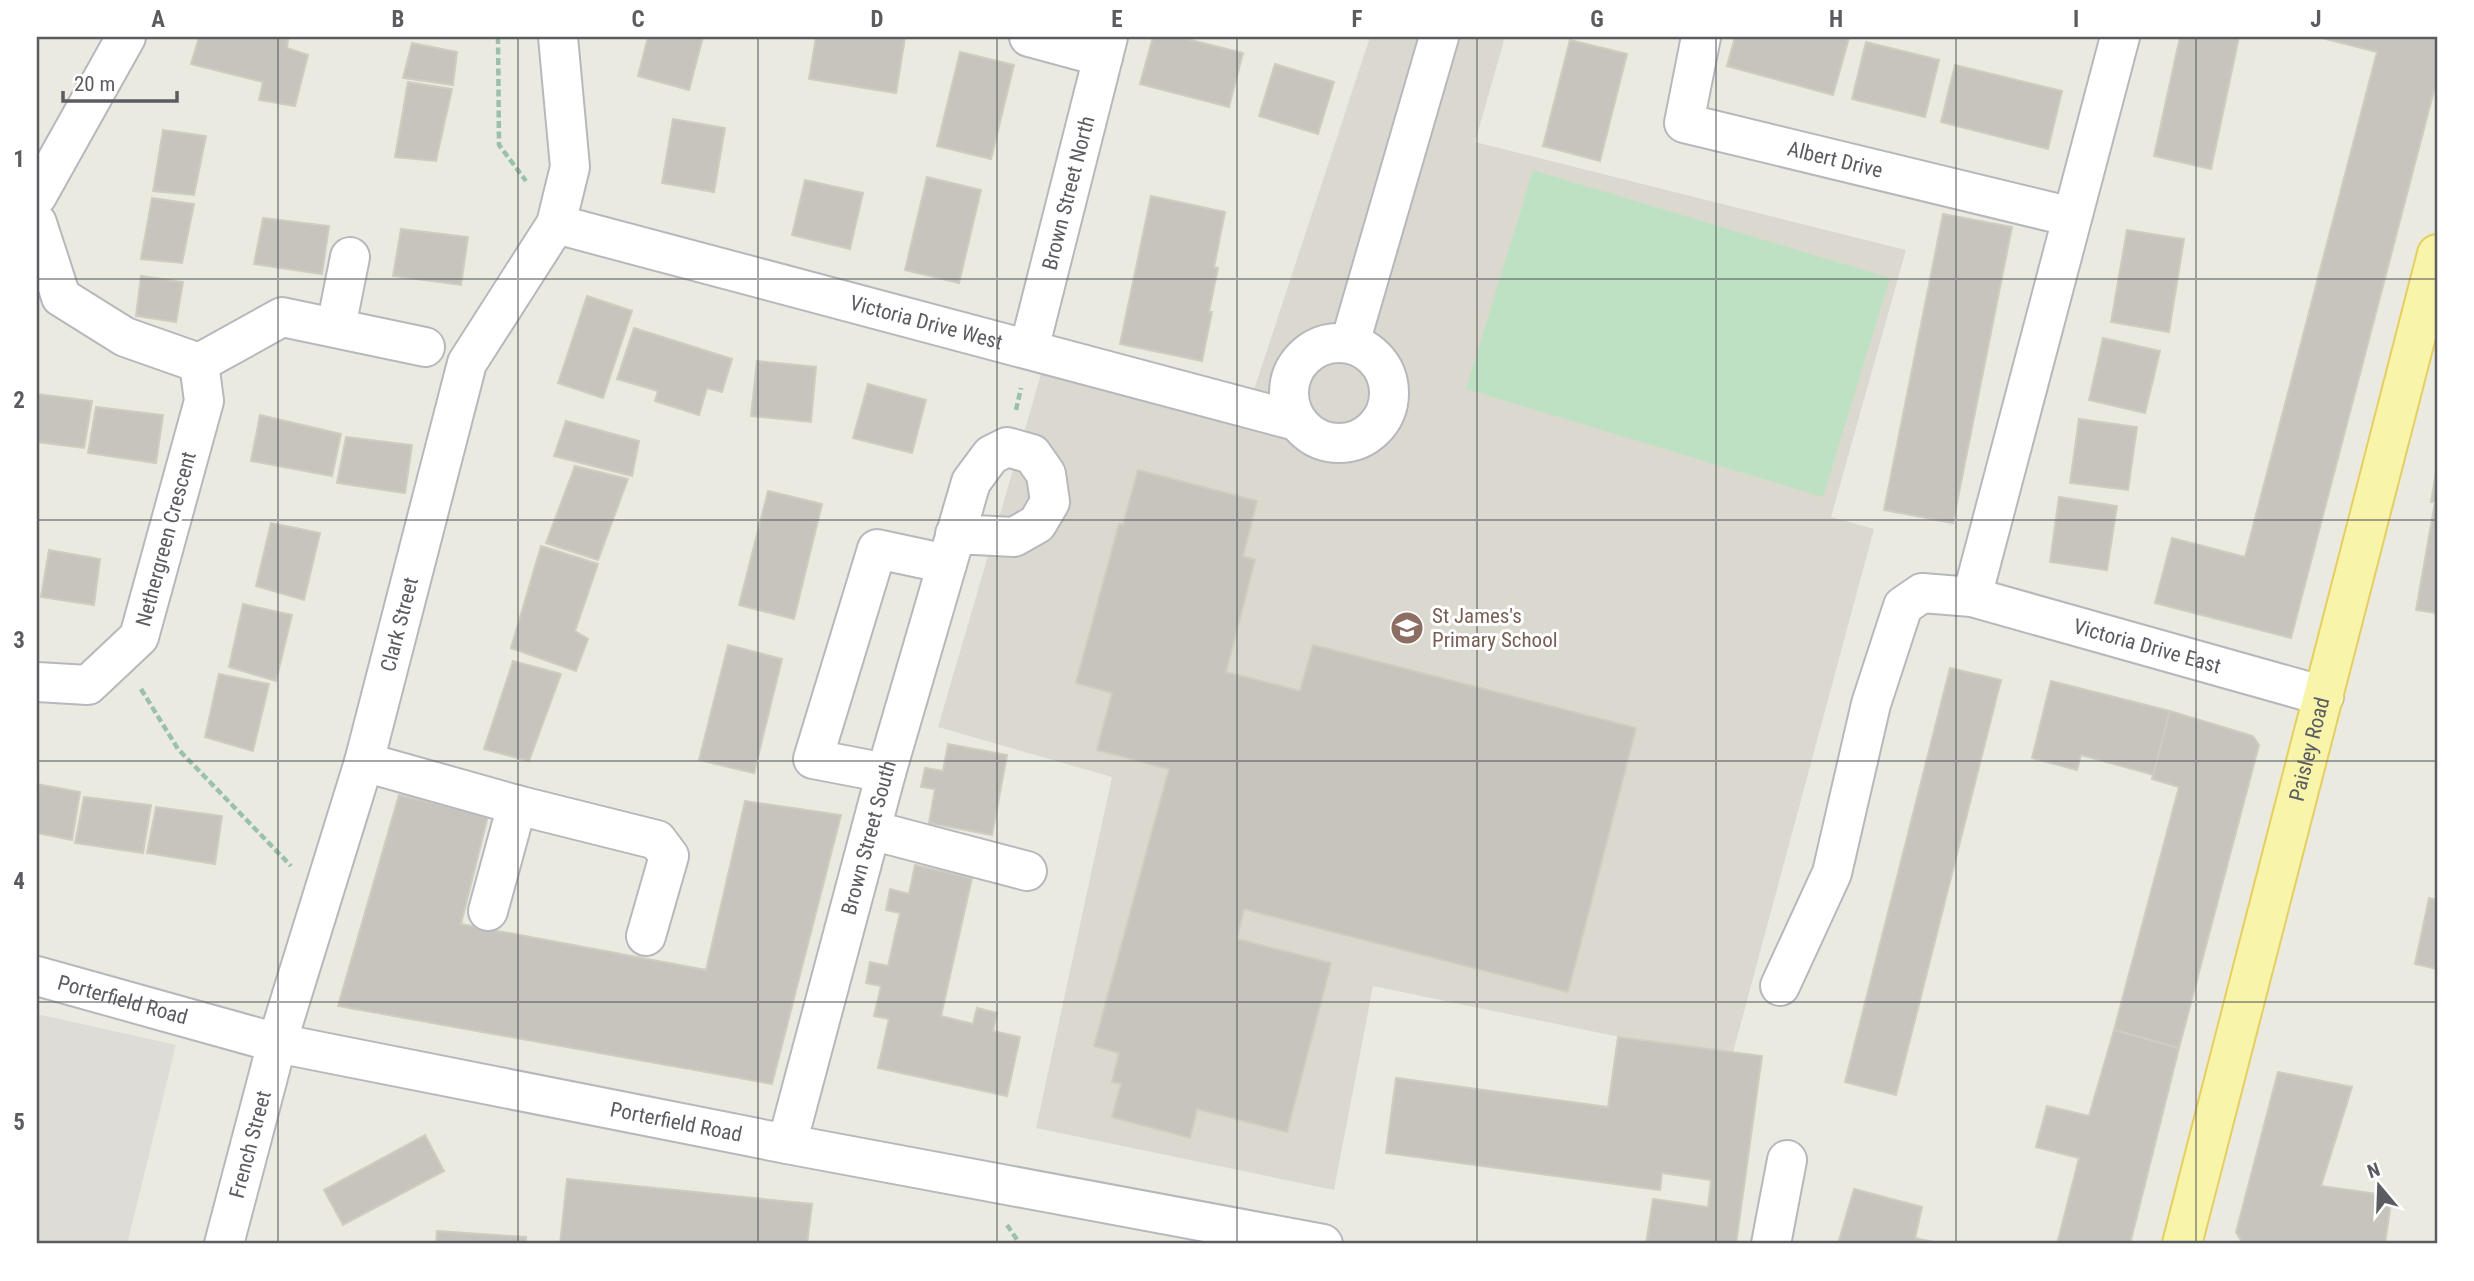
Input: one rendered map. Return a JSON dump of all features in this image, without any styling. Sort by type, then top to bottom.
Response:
[{"type":"main road","name":"Paisley Road","points":[[2182,1244],[2437,254]]},
{"type":"street","points":[[37,196],[126,37]]},
{"type":"street","name":"Clark Street","points":[[277,1044],[364,762],[467,363],[556,224],[570,167],[558,37]]},
{"type":"street","points":[[1029,37],[1105,47]]},
{"type":"street","points":[[1350,343],[1438,37]]},
{"type":"street","name":"Albert Drive","points":[[1701,37],[1684,123],[2072,217]]},
{"type":"street","points":[[1972,597],[2120,37]]},
{"type":"street","name":"Brown Street North","points":[[1029,349],[1105,47]]},
{"type":"street","points":[[37,223],[61,296],[125,337],[199,363],[282,317],[425,347]]},
{"type":"street","name":"Victoria Drive West","points":[[556,224],[1296,421]]},
{"type":"street","points":[[336,327],[350,257]]},
{"type":"street","points":[[1333,342],[1350,343],[1365,349],[1378,360],[1386,374],[1388,406],[1381,421],[1370,433],[1356,440],[1339,443],[1323,441],[1308,433],[1296,421],[1288,388],[1293,371],[1303,357],[1317,347],[1333,342]]},
{"type":"street","name":"Nethergreen Crescent","points":[[37,682],[88,685],[139,637],[204,401],[199,363]]},
{"type":"street","points":[[886,773],[813,759],[877,548],[951,549],[1014,537],[1037,524],[1050,502],[1046,474],[1032,454],[1007,447]]},
{"type":"street","name":"Brown Street South","points":[[787,1144],[886,773],[971,482],[991,455],[1007,447]]},
{"type":"street","name":"Victoria Drive East","points":[[1780,986],[1832,873],[1871,704],[1903,606],[1922,593],[1972,597],[2324,696]]},
{"type":"street","points":[[364,762],[517,805],[657,840],[668,856],[646,936]]},
{"type":"street","points":[[488,911],[517,805]]},
{"type":"street","points":[[871,830],[1027,871]]},
{"type":"street","name":"Porterfield Road","points":[[37,976],[277,1044],[787,1144],[1168,1230],[1323,1244]]},
{"type":"street","name":"French Street","points":[[224,1244],[277,1044]]},
{"type":"street","points":[[1772,1244],[1787,1160]]},
{"type":"path","points":[[498,37],[499,145],[556,224]]},
{"type":"path","points":[[1007,447],[1029,349]]},
{"type":"path","points":[[120,656],[178,750],[323,898]]},
{"type":"shaded area","name":"St James's Primary School","points":[[1370,37],[1505,37],[1475,142],[1906,250],[1831,517],[1874,529],[1731,1060],[1373,986],[1334,1190],[1036,1128],[1112,777],[938,727],[1048,350],[1249,405]]},
{"type":"shaded area","points":[[37,1014],[176,1045],[127,1244],[37,1244]]},
{"type":"green space","points":[[1533,170],[1890,278],[1823,497],[1466,389]]},
{"type":"building","points":[[199,37],[275,37],[288,40],[287,48],[308,55],[295,106],[259,100],[263,82],[191,64]]},
{"type":"building","points":[[648,37],[703,37],[689,90],[638,76]]},
{"type":"building","points":[[816,37],[905,38],[896,93],[809,79]]},
{"type":"building","points":[[1153,37],[1179,37],[1243,53],[1229,107],[1140,84]]},
{"type":"building","points":[[1735,37],[1849,38],[1833,95],[1727,66]]},
{"type":"building","points":[[2180,37],[2239,37],[2211,169],[2154,156]]},
{"type":"building","points":[[2318,37],[2437,37],[2437,79],[2291,638],[2155,603],[2172,538],[2245,557],[2377,52]]},
{"type":"building","points":[[1570,40],[1627,54],[1600,161],[1543,146]]},
{"type":"building","points":[[1866,42],[1939,60],[1925,117],[1852,99]]},
{"type":"building","points":[[412,43],[457,52],[453,85],[403,78]]},
{"type":"building","points":[[960,52],[1014,65],[991,159],[937,146]]},
{"type":"building","points":[[1275,64],[1334,82],[1318,134],[1259,116]]},
{"type":"building","points":[[1955,65],[2062,91],[2048,149],[1941,122]]},
{"type":"building","points":[[408,82],[452,89],[436,161],[395,157]]},
{"type":"building","points":[[673,119],[725,128],[714,192],[662,183]]},
{"type":"building","points":[[163,130],[206,136],[194,195],[153,191]]},
{"type":"building","points":[[927,177],[981,190],[959,283],[905,270]]},
{"type":"building","points":[[805,180],[863,193],[850,249],[792,235]]},
{"type":"building","points":[[1151,196],[1225,212],[1214,267],[1218,268],[1202,361],[1120,344]]},
{"type":"building","points":[[152,198],[194,204],[182,263],[141,259]]},
{"type":"building","points":[[1943,214],[2012,227],[1953,523],[1884,510]]},
{"type":"building","points":[[263,218],[329,226],[322,274],[254,264]]},
{"type":"building","points":[[401,229],[468,237],[461,285],[393,276]]},
{"type":"building","points":[[2127,230],[2184,239],[2169,332],[2111,322]]},
{"type":"building","points":[[141,276],[183,282],[176,322],[136,316]]},
{"type":"building","points":[[587,296],[632,311],[603,398],[558,383]]},
{"type":"building","points":[[634,328],[732,359],[722,392],[707,388],[699,415],[655,401],[658,391],[617,379]]},
{"type":"building","points":[[2103,338],[2160,351],[2145,413],[2089,400]]},
{"type":"building","points":[[757,361],[816,367],[811,422],[751,416]]},
{"type":"building","points":[[868,384],[926,400],[912,453],[853,438]]},
{"type":"building","points":[[37,394],[92,401],[84,448],[37,442]]},
{"type":"building","points":[[96,407],[163,415],[156,463],[88,453]]},
{"type":"building","points":[[260,415],[341,434],[332,476],[251,461]]},
{"type":"building","points":[[2079,419],[2137,427],[2128,490],[2070,483]]},
{"type":"building","points":[[566,421],[639,441],[632,476],[554,456]]},
{"type":"building","points":[[346,437],[412,445],[405,493],[337,483]]},
{"type":"building","points":[[575,466],[628,479],[598,560],[546,543]]},
{"type":"building","points":[[2437,466],[2437,613],[2416,610],[2435,502],[2431,502]]},
{"type":"building","points":[[1138,470],[1257,501],[1243,556],[1255,560],[1226,672],[1300,691],[1313,645],[1636,728],[1568,992],[1244,909],[1237,939],[1331,963],[1287,1132],[1197,1109],[1190,1138],[1112,1117],[1121,1084],[1112,1082],[1119,1053],[1094,1046],[1169,769],[1097,750],[1112,693],[1076,683],[1119,524],[1123,525]]},
{"type":"building","points":[[768,491],[822,504],[794,619],[739,605]]},
{"type":"building","points":[[2059,497],[2117,506],[2107,570],[2050,562]]},
{"type":"building","points":[[271,523],[320,533],[304,600],[256,586]]},
{"type":"building","points":[[541,546],[598,564],[575,631],[588,639],[576,671],[511,648]]},
{"type":"building","points":[[49,550],[100,559],[94,605],[41,597]]},
{"type":"building","points":[[243,604],[292,615],[276,681],[229,667]]},
{"type":"building","points":[[728,645],[782,659],[754,773],[699,760]]},
{"type":"building","points":[[513,661],[561,674],[529,761],[484,749]]},
{"type":"building","points":[[1950,668],[2001,680],[1896,1095],[1845,1082]]},
{"type":"building","points":[[219,674],[269,684],[253,751],[205,737]]},
{"type":"building","points":[[2051,681],[2170,711],[2154,775],[2081,755],[2077,770],[2032,758]]},
{"type":"building","points":[[2170,711],[2253,736],[2259,745],[2179,1048],[2114,1030],[2179,787],[2152,779]]},
{"type":"building","points":[[948,744],[1007,755],[992,835],[929,823],[935,789],[921,787],[925,768],[943,771]]},
{"type":"building","points":[[37,784],[80,792],[72,840],[37,833]]},
{"type":"building","points":[[399,795],[488,816],[461,924],[706,970],[745,801],[841,815],[772,1084],[338,1006]]},
{"type":"building","points":[[84,797],[151,805],[143,853],[75,843]]},
{"type":"building","points":[[156,807],[222,816],[215,864],[147,853]]},
{"type":"building","points":[[915,865],[972,878],[941,1016],[973,1024],[977,1008],[997,1013],[993,1031],[1020,1037],[1007,1096],[878,1068],[889,1019],[874,1016],[881,986],[866,983],[870,962],[888,966],[900,913],[886,910],[890,889],[909,894]]},
{"type":"building","points":[[2429,898],[2437,900],[2437,969],[2415,964]]},
{"type":"building","points":[[2114,1030],[2179,1048],[2130,1244],[2057,1244],[2079,1158],[2036,1147],[2047,1106],[2089,1116]]},
{"type":"building","points":[[1618,1037],[1762,1056],[1736,1244],[1646,1244],[1653,1199],[1708,1207],[1711,1180],[1662,1173],[1660,1190],[1386,1153],[1396,1078],[1608,1107]]},
{"type":"building","points":[[2278,1072],[2352,1087],[2321,1186],[2392,1196],[2385,1244],[2243,1244],[2236,1232]]},
{"type":"building","points":[[425,1135],[444,1171],[343,1225],[324,1190]]},
{"type":"building","points":[[567,1179],[812,1204],[807,1244],[560,1244]]},
{"type":"building","points":[[1854,1189],[1922,1207],[1915,1238],[1943,1244],[1838,1244]]},
{"type":"building","points":[[437,1231],[526,1237],[526,1244],[436,1244]]},
{"type":"place","name":"St James's Primary School","points":[[1407,628]]}]
